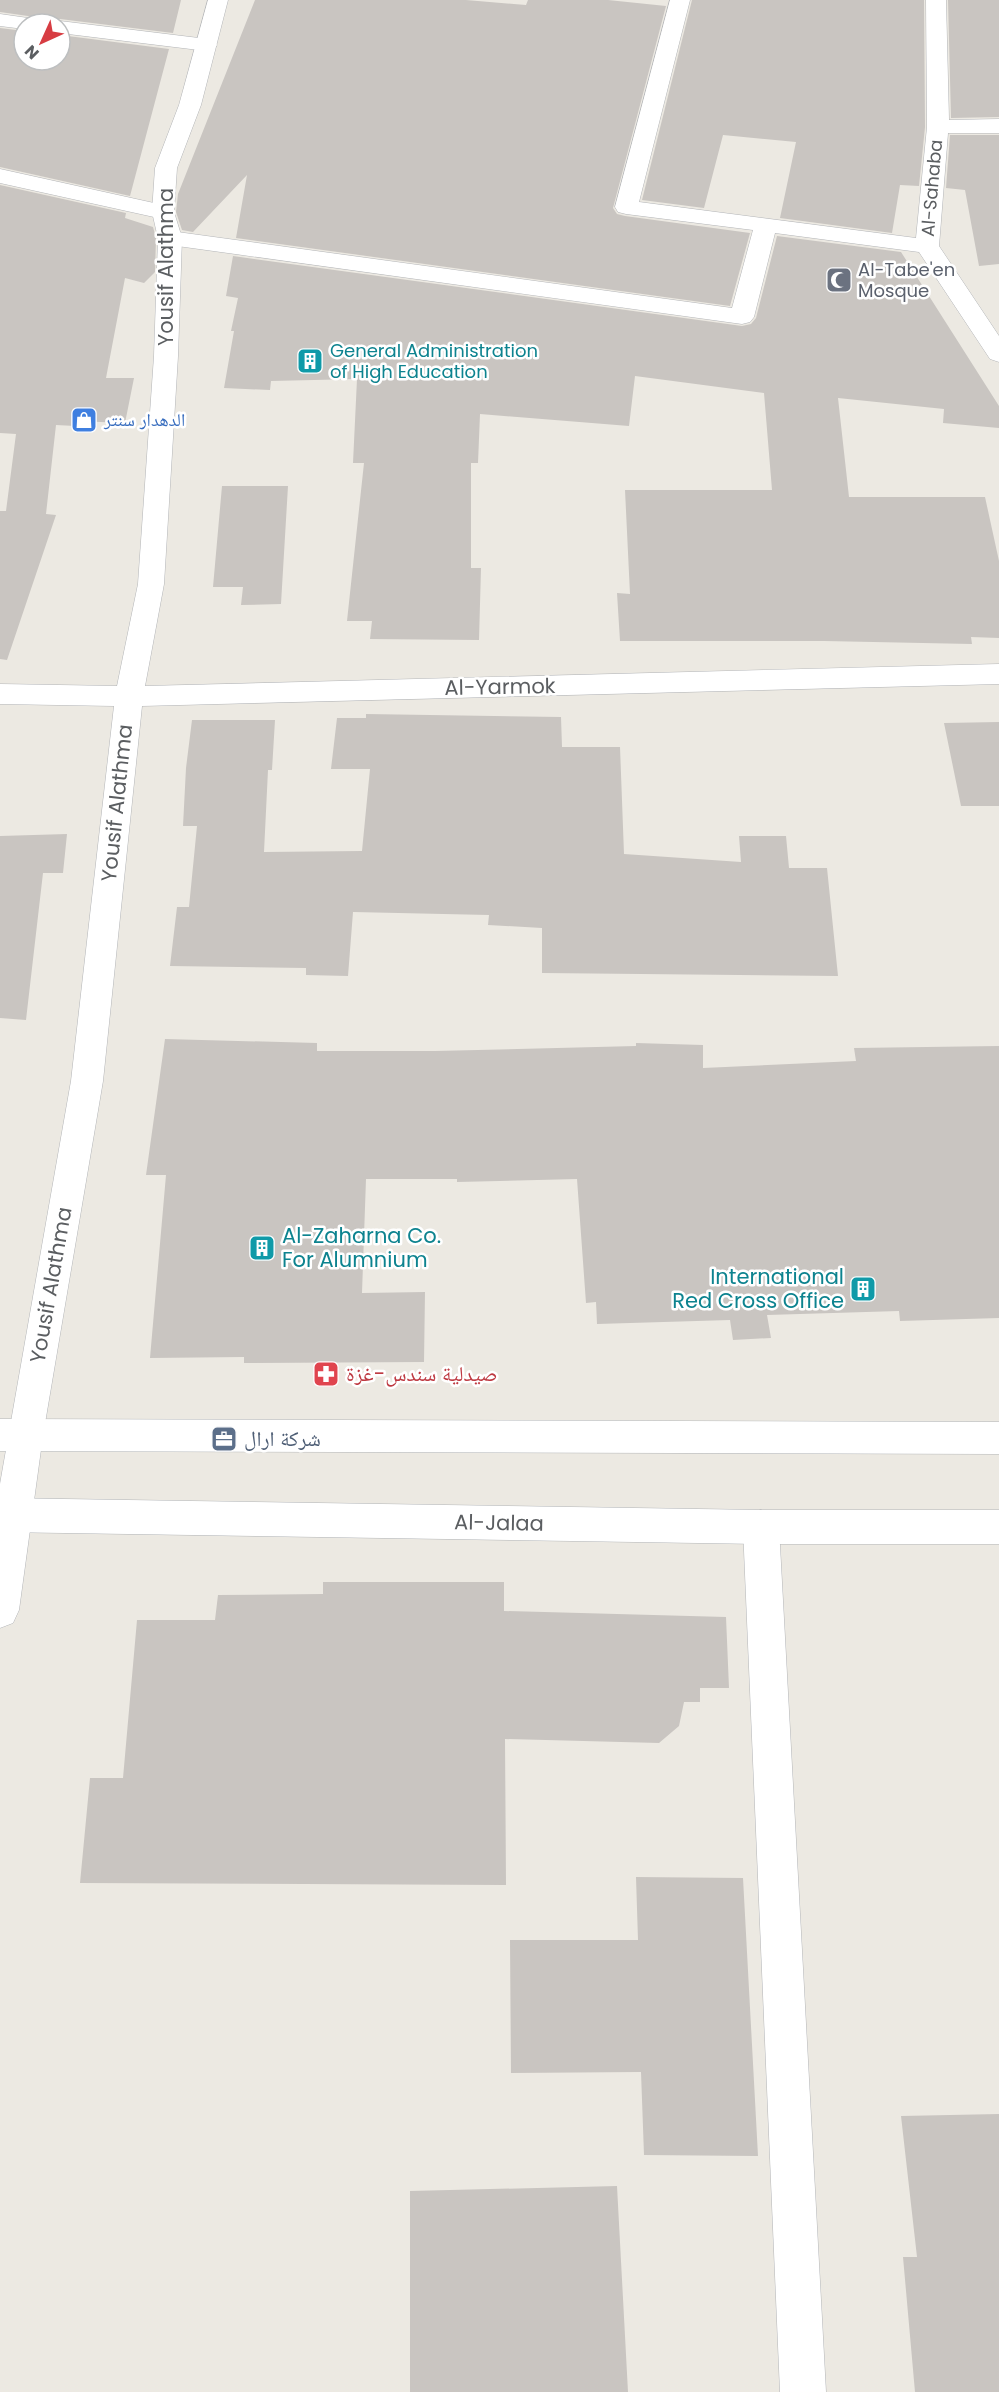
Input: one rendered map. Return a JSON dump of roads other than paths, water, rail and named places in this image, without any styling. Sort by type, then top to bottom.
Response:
[{"type":"street","name":"Yousif Alathma","points":[[0,1610],[12,1435],[87,1081],[129,696],[152,584],[166,225],[166,168],[190,105],[218,0]]},
{"type":"street","points":[[680,0],[626,207],[927,246]]},
{"type":"street","name":"Al-Sahaba","points":[[936,0],[938,127],[927,246],[999,354]]},
{"type":"street","points":[[72,28],[207,45]]},
{"type":"street","points":[[938,127],[999,126]]},
{"type":"street","points":[[0,176],[166,225],[742,317],[766,225]]},
{"type":"street","name":"Al-Yarmok","points":[[0,694],[129,696],[999,674]]},
{"type":"street","points":[[12,1435],[999,1438]]},
{"type":"street","name":"Al-Jalaa","points":[[8,1515],[761,1527],[999,1527]]},
{"type":"street","points":[[761,1527],[803,2392]]},
{"type":"place","name":"Al-Tabe'en Mosque","points":[[839,280]]},
{"type":"place","name":"General Administration of High Education","points":[[310,361]]},
{"type":"place","name":"الدهدار سنتر","points":[[84,420]]},
{"type":"place","name":"Al-Zaharna Co. For Alumnium","points":[[262,1248]]},
{"type":"place","name":"International Red Cross Office","points":[[863,1289]]},
{"type":"place","name":"صيدلية سندس-غزة","points":[[326,1374]]},
{"type":"place","name":"شركة ارال","points":[[224,1439]]}]
